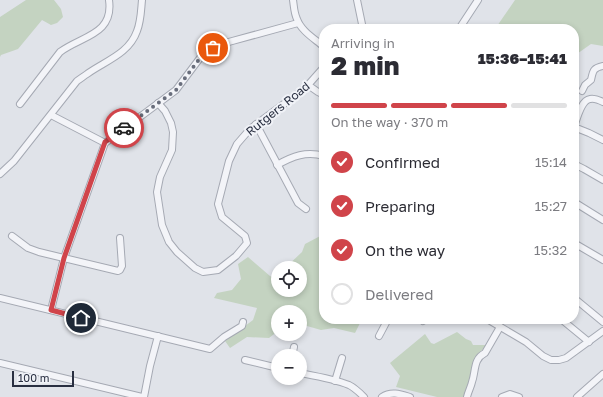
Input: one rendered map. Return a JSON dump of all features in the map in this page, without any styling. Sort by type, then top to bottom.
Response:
[{"type":"street","points":[[20,104],[60,52],[67,46],[94,34],[103,26],[108,17],[110,6],[109,0]]},
{"type":"street","points":[[0,174],[14,161],[77,81],[122,52],[131,42],[137,31],[142,0]]},
{"type":"street","points":[[293,0],[298,23],[319,43]]},
{"type":"street","points":[[357,0],[362,24]]},
{"type":"street","points":[[462,24],[478,0]]},
{"type":"street","points":[[51,310],[64,258],[105,142],[176,90],[200,58],[213,48],[298,23]]},
{"type":"street","points":[[582,91],[585,85],[591,80],[593,71],[596,67],[603,66]]},
{"type":"street","name":"Rutgers Road","points":[[158,103],[165,111],[171,123],[173,132],[172,150],[160,176],[157,192],[162,225],[169,242],[177,252],[195,268],[203,272],[218,270],[236,256],[247,243],[245,236],[222,217],[218,204],[230,161],[237,144],[250,129],[300,92],[319,73]]},
{"type":"street","points":[[308,85],[319,92]]},
{"type":"street","points":[[579,114],[586,100],[589,99],[603,102]]},
{"type":"street","points":[[51,115],[105,142]]},
{"type":"street","points":[[256,124],[298,203],[306,209]]},
{"type":"street","points":[[579,129],[603,140]]},
{"type":"street","points":[[277,165],[290,158],[304,154],[319,156]]},
{"type":"street","points":[[579,166],[603,180]]},
{"type":"street","points":[[579,205],[603,220]]},
{"type":"street","points":[[12,236],[28,248],[39,252],[118,271],[122,266],[120,238]]},
{"type":"street","points":[[579,245],[603,260]]},
{"type":"street","points":[[0,298],[210,349],[224,337],[242,326],[243,322]]},
{"type":"street","points":[[579,302],[603,322]]},
{"type":"street","points":[[379,336],[385,324]]},
{"type":"street","points":[[495,324],[526,342],[543,356],[551,360],[566,358],[603,331]]},
{"type":"street","points":[[567,324],[588,342]]},
{"type":"street","points":[[467,397],[473,380],[477,360],[484,353],[500,327]]},
{"type":"street","points":[[0,363],[143,397],[158,336]]},
{"type":"street","points":[[335,381],[342,358]]},
{"type":"street","points":[[245,360],[271,366]]},
{"type":"street","points":[[577,397],[603,374]]},
{"type":"street","points":[[307,375],[350,386],[364,397]]},
{"type":"street","points":[[382,397],[390,394],[410,397]]},
{"type":"street","points":[[502,397],[510,394],[519,397]]},
{"type":"green space","points":[[26,0],[54,0],[61,9],[63,17],[57,23],[51,25],[42,20],[18,49],[1,55],[0,57],[0,17]]},
{"type":"green space","points":[[515,0],[603,0],[603,46],[591,44],[579,52],[579,24],[498,24]]},
{"type":"green space","points":[[319,237],[319,324],[360,324],[355,333],[334,328],[321,330],[307,326],[307,305],[271,305],[271,336],[269,338],[247,337],[230,348],[225,341],[253,320],[257,308],[214,298],[217,293],[232,290],[241,279],[238,264],[248,257],[271,276],[271,297],[307,297],[307,261],[292,261],[302,252],[305,244]]},
{"type":"green space","points":[[457,332],[471,341],[473,345],[485,345],[474,361],[471,380],[464,397],[437,397],[396,387],[400,376],[390,363],[425,334],[431,343],[434,344]]},
{"type":"way so far","points":[[124,128],[176,90],[200,58],[213,48]]},
{"type":"route","points":[[81,318],[51,310],[64,258],[73,230],[105,142],[124,128]]}]
